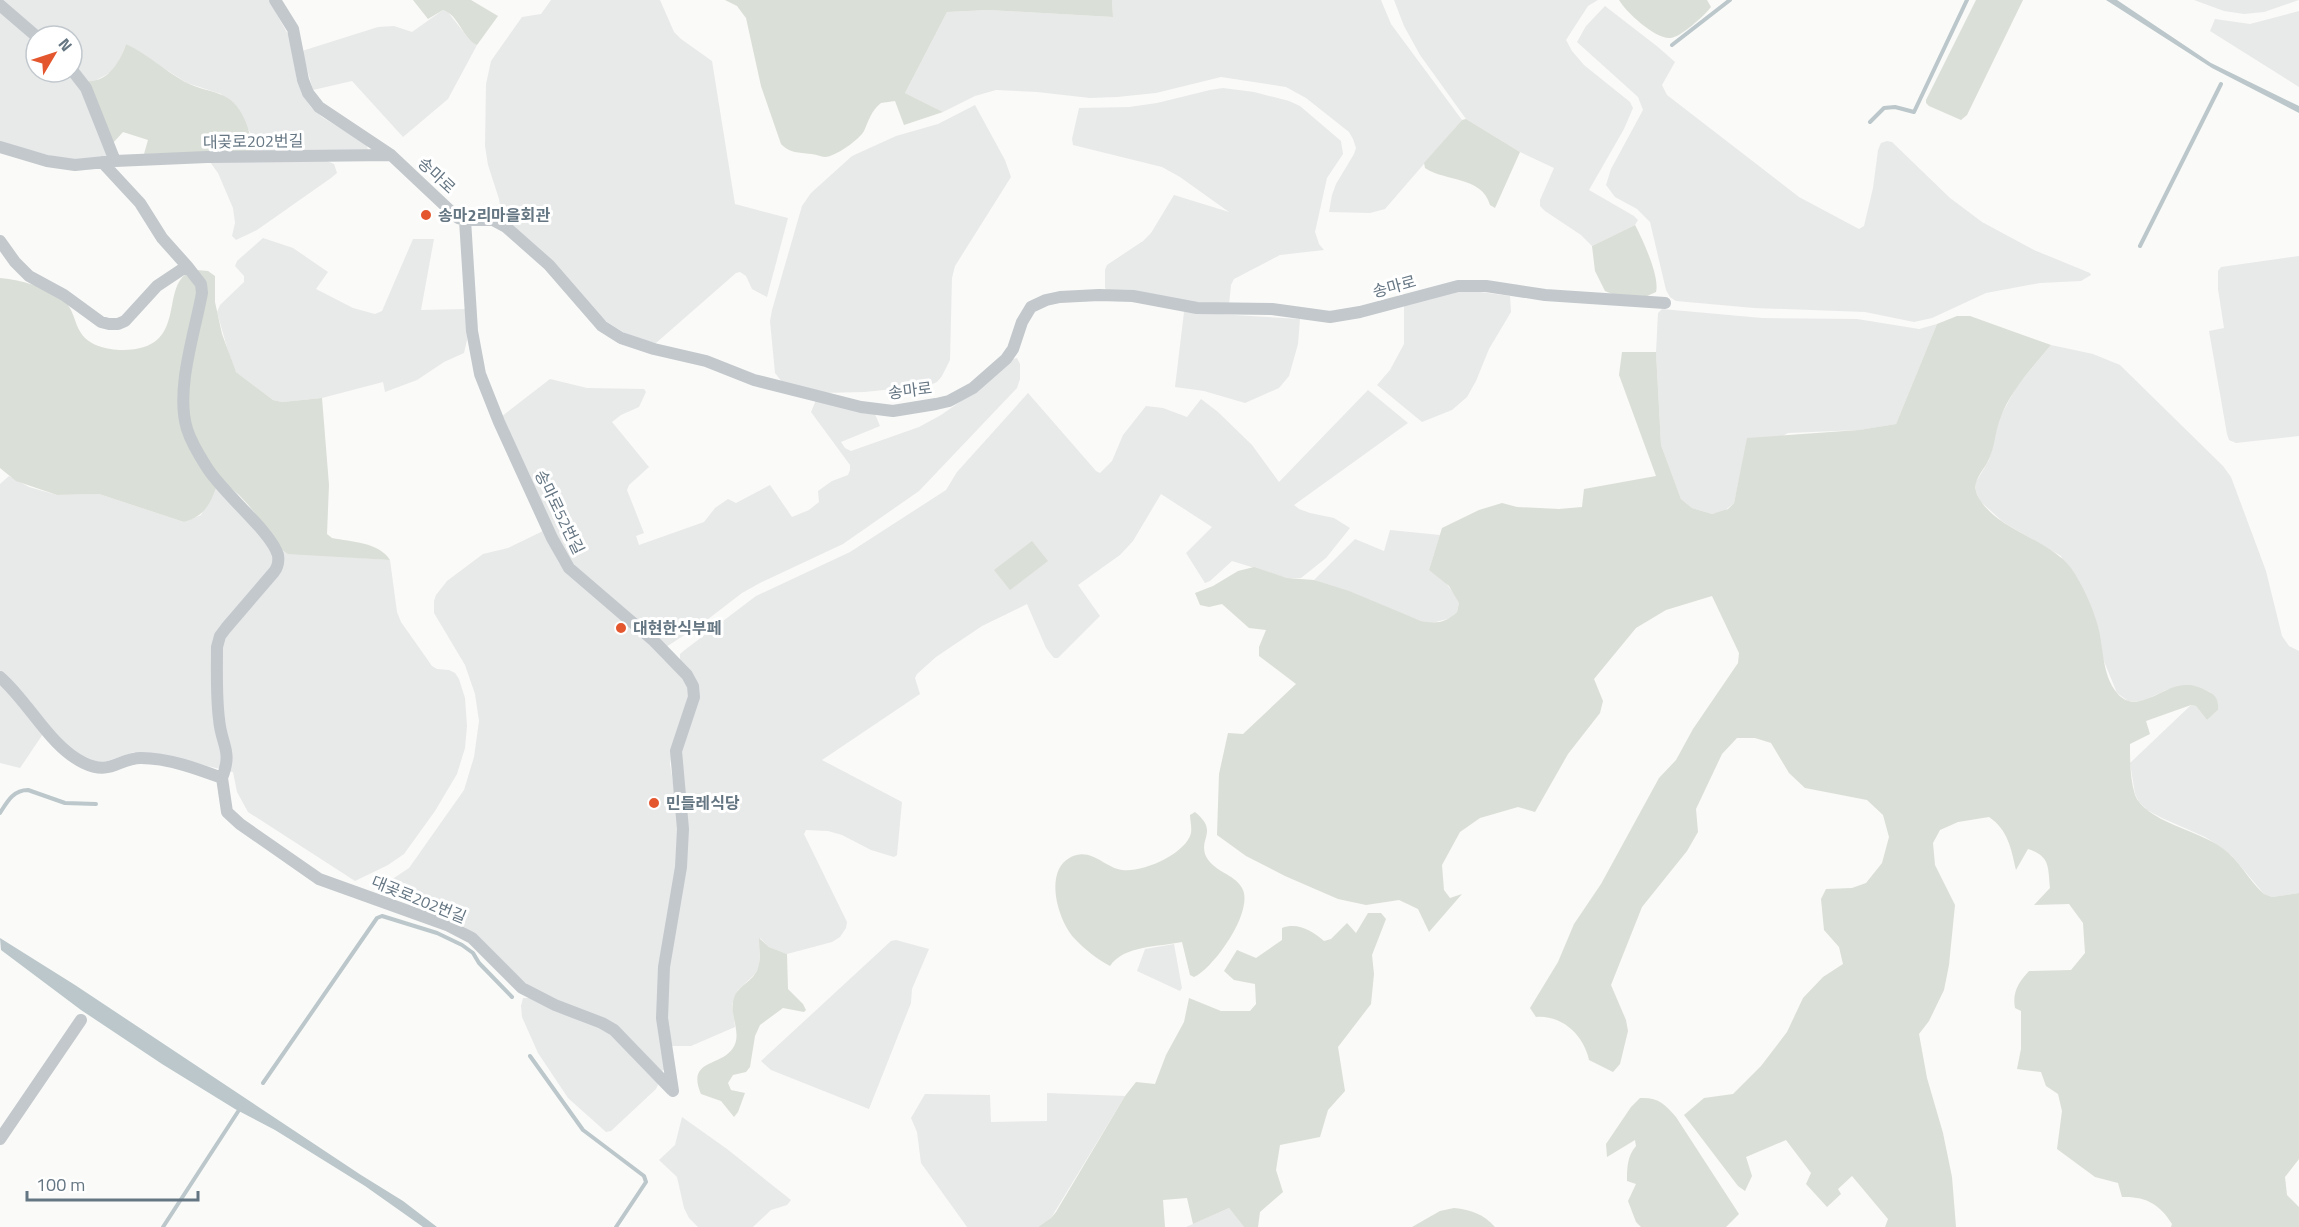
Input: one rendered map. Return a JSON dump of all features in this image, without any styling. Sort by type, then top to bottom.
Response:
[{"type":"street","name":"송마로","points":[[275,0],[293,29],[303,80],[308,93],[319,107],[391,155],[453,213],[465,220],[493,220],[506,227],[549,265],[602,326],[636,345],[706,362],[754,380],[861,407],[893,411],[936,404],[973,388],[1006,359],[1013,349],[1022,322],[1031,307],[1059,297],[1133,296],[1197,308],[1272,309],[1330,317],[1360,312],[1458,286],[1486,286],[1545,295],[1665,303]]},
{"type":"street","points":[[0,5],[24,26]]},
{"type":"street","points":[[83,84],[109,162]]},
{"type":"street","name":"대곶로202번길","points":[[0,147],[63,164],[88,165],[109,162],[391,155]]},
{"type":"street","name":"대곶로202번길","points":[[109,162],[140,203],[162,238],[201,284],[202,293],[186,375],[184,413],[187,429],[214,479],[260,529],[278,553],[278,567],[226,628],[220,636],[217,647],[219,722],[228,752],[228,764],[222,778],[227,812],[250,831],[319,879],[447,925],[472,939],[522,988],[614,1030],[673,1091]]},
{"type":"street","name":"송마로52번길","points":[[465,220],[472,331],[480,374],[499,422],[552,538],[568,568],[654,641],[687,675],[693,686],[694,697],[676,751],[683,829],[681,867],[664,967],[662,1018],[673,1091]]},
{"type":"street","points":[[0,241],[15,262],[29,276],[64,296],[101,322],[109,324],[125,321],[157,286],[187,266]]},
{"type":"street","points":[[0,677],[17,693],[52,737],[83,763],[105,768],[131,759],[143,758],[203,771],[222,778]]},
{"type":"street","points":[[0,1139],[81,1020]]},
{"type":"shaded area","points":[[1,0],[269,0],[290,38],[297,81],[302,94],[322,117],[367,145],[368,151],[254,152],[250,132],[221,94],[187,83],[126,44],[118,64],[111,72],[93,82],[86,81],[84,79],[84,24],[28,24]]},
{"type":"shaded area","points":[[413,0],[471,0],[498,16],[477,45],[448,13],[443,10],[428,19]]},
{"type":"shaded area","points":[[551,0],[660,0],[674,32],[712,61],[735,204],[788,218],[767,297],[752,289],[746,276],[740,272],[736,273],[656,343],[631,337],[604,320],[534,244],[502,218],[485,146],[486,84],[491,61],[522,17],[541,14]]},
{"type":"shaded area","points":[[725,0],[1112,0],[1113,17],[989,10],[947,12],[905,93],[943,112],[904,125],[895,101],[881,103],[858,138],[841,151],[825,157],[791,151],[781,144],[761,86],[746,18],[737,6]]},
{"type":"shaded area","points":[[1112,0],[1381,0],[1391,24],[1462,120],[1385,209],[1370,213],[1329,212],[1336,184],[1356,148],[1353,139],[1349,132],[1306,98],[1286,87],[1221,77],[1156,93],[1117,97],[1090,98],[996,90],[975,96],[943,112],[905,93],[947,12],[989,10],[1113,17]]},
{"type":"shaded area","points":[[1394,0],[1598,0],[1588,6],[1566,40],[1584,65],[1630,102],[1633,108],[1624,129],[1589,190],[1634,216],[1638,220],[1635,225],[1592,246],[1581,235],[1545,211],[1540,206],[1540,200],[1554,168],[1520,152],[1466,119],[1420,55],[1404,26]]},
{"type":"shaded area","points":[[1619,0],[1707,0],[1711,7],[1686,31],[1670,38],[1649,30],[1634,18]]},
{"type":"shaded area","points":[[1976,0],[2023,0],[1967,115],[1961,120],[1929,106],[1926,100]]},
{"type":"shaded area","points":[[2106,0],[2117,0],[2211,63],[2299,106],[2299,113],[2212,68]]},
{"type":"shaded area","points":[[2194,0],[2299,0],[2264,12],[2244,14],[2224,11]]},
{"type":"shaded area","points":[[1605,6],[1675,62],[1662,85],[1667,95],[1799,197],[1859,229],[1864,226],[1873,188],[1878,150],[1881,143],[1892,142],[1950,198],[1982,222],[2034,250],[2091,275],[2081,281],[2040,283],[1986,293],[1932,318],[1914,322],[1865,312],[1754,308],[1676,301],[1666,290],[1650,222],[1637,209],[1615,197],[1606,185],[1611,169],[1643,110],[1638,97],[1577,42],[1586,26]]},
{"type":"shaded area","points":[[0,8],[24,29],[24,84],[76,84],[82,92],[108,156],[84,160],[59,158],[0,142]]},
{"type":"shaded area","points":[[443,10],[448,12],[468,38],[477,45],[448,99],[403,137],[352,81],[313,90],[302,51],[378,27],[394,26],[412,32]]},
{"type":"shaded area","points":[[2299,11],[2299,87],[2210,31],[2215,19],[2250,24]]},
{"type":"shaded area","points":[[126,44],[185,82],[231,100],[245,120],[254,152],[144,154],[148,140],[123,132],[113,143],[86,81],[101,79],[107,75],[117,64]]},
{"type":"shaded area","points":[[1223,88],[1254,92],[1289,101],[1300,106],[1341,141],[1343,154],[1327,178],[1315,232],[1324,250],[1280,255],[1234,279],[1231,285],[1229,305],[1107,291],[1105,270],[1107,265],[1151,233],[1174,195],[1229,212],[1162,167],[1073,145],[1072,139],[1079,108],[1129,107]]},
{"type":"shaded area","points":[[975,105],[1005,160],[1011,177],[955,266],[952,278],[950,360],[942,376],[930,385],[865,392],[820,393],[782,382],[775,373],[770,321],[802,206],[811,193],[852,156],[896,136],[938,124]]},
{"type":"shaded area","points":[[1466,119],[1520,152],[1495,208],[1490,205],[1486,196],[1479,189],[1471,184],[1425,168],[1424,163],[1462,120]]},
{"type":"shaded area","points":[[327,161],[334,164],[337,173],[331,178],[257,230],[236,240],[232,236],[235,223],[233,208],[218,173],[210,162]]},
{"type":"shaded area","points":[[1635,225],[1656,277],[1656,292],[1645,297],[1612,294],[1605,291],[1595,271],[1592,246]]},
{"type":"shaded area","points":[[263,238],[293,248],[328,272],[316,289],[353,308],[375,314],[382,311],[413,239],[434,239],[421,310],[466,309],[467,340],[464,353],[444,362],[417,380],[385,392],[383,382],[322,398],[282,402],[273,400],[236,372],[217,312],[220,305],[244,282],[244,276],[235,266],[237,261]]},
{"type":"shaded area","points":[[2299,256],[2299,436],[2236,443],[2229,440],[2227,434],[2209,331],[2224,328],[2218,289],[2218,271],[2221,267]]},
{"type":"shaded area","points":[[197,270],[208,271],[215,276],[215,302],[222,334],[236,372],[273,400],[282,402],[322,398],[329,485],[327,534],[332,538],[372,546],[390,560],[288,554],[281,549],[244,500],[235,491],[218,481],[203,512],[184,522],[99,494],[57,495],[16,481],[0,468],[0,278],[25,282],[64,301],[72,312],[81,333],[93,344],[110,349],[128,350],[144,347],[157,340],[165,330],[179,283],[186,274]]},
{"type":"shaded area","points":[[1456,291],[1510,296],[1511,312],[1489,349],[1467,397],[1452,410],[1422,422],[1377,385],[1390,370],[1404,344],[1404,305]]},
{"type":"shaded area","points":[[1662,309],[1762,318],[1857,319],[1919,329],[1937,324],[1896,424],[1860,430],[1788,433],[1744,456],[1734,503],[1723,512],[1712,514],[1692,508],[1681,499],[1661,445],[1656,352],[1658,313]]},
{"type":"shaded area","points":[[1184,312],[1300,319],[1298,344],[1289,376],[1279,388],[1245,403],[1204,391],[1175,387]]},
{"type":"shaded area","points":[[1957,316],[1970,316],[2051,345],[2022,380],[2004,409],[1991,454],[1976,482],[1976,491],[1981,501],[2002,521],[2062,558],[2075,574],[2095,617],[2105,668],[2117,693],[2133,702],[2179,686],[2190,685],[2214,695],[2217,700],[2218,710],[2207,720],[2196,706],[2191,705],[2146,721],[2150,734],[2130,744],[2131,776],[2135,795],[2141,804],[2161,819],[2221,847],[2233,857],[2264,894],[2272,897],[2299,893],[2299,1159],[2285,1177],[2287,1195],[2299,1207],[2299,1227],[2171,1227],[2172,1224],[2157,1206],[2138,1198],[2122,1197],[2118,1183],[2095,1177],[2057,1149],[2062,1111],[2058,1094],[2046,1086],[2041,1072],[2017,1069],[2021,1049],[2021,1011],[2015,1008],[2015,992],[2029,971],[2071,970],[2085,953],[2083,923],[2069,904],[2034,905],[2050,888],[2047,863],[2040,855],[2028,849],[2016,870],[2005,834],[1989,817],[1958,822],[1940,830],[1933,843],[1935,865],[1955,905],[1944,990],[1929,1021],[1919,1034],[1927,1078],[1943,1133],[1952,1177],[1956,1227],[1885,1227],[1888,1219],[1852,1176],[1838,1189],[1841,1194],[1827,1207],[1806,1184],[1811,1173],[1786,1140],[1746,1157],[1752,1176],[1745,1191],[1738,1186],[1684,1115],[1704,1098],[1733,1094],[1761,1066],[1787,1032],[1803,998],[1823,977],[1843,964],[1839,947],[1824,930],[1821,899],[1826,889],[1852,888],[1866,883],[1882,863],[1889,837],[1883,815],[1867,800],[1805,788],[1789,773],[1771,743],[1755,738],[1737,738],[1722,754],[1696,809],[1698,832],[1687,851],[1642,907],[1611,985],[1626,1020],[1628,1031],[1620,1064],[1613,1072],[1589,1060],[1582,1043],[1571,1029],[1555,1020],[1536,1017],[1530,1008],[1558,962],[1574,924],[1601,884],[1659,778],[1676,760],[1693,729],[1738,663],[1739,653],[1712,596],[1666,610],[1636,628],[1594,679],[1603,701],[1600,713],[1568,754],[1535,812],[1518,807],[1480,818],[1460,832],[1442,865],[1444,890],[1450,898],[1462,894],[1429,932],[1418,909],[1399,900],[1366,905],[1338,899],[1246,856],[1217,835],[1219,774],[1228,733],[1243,734],[1296,684],[1259,656],[1259,647],[1266,630],[1249,628],[1222,604],[1209,607],[1200,605],[1195,593],[1213,586],[1238,571],[1254,567],[1287,578],[1314,580],[1349,591],[1421,621],[1444,620],[1457,612],[1459,603],[1449,586],[1429,570],[1442,528],[1479,510],[1502,503],[1517,507],[1559,509],[1582,507],[1584,489],[1656,476],[1619,375],[1622,352],[1656,352],[1661,445],[1681,499],[1692,508],[1712,514],[1728,509],[1734,503],[1747,438],[1859,430],[1896,424],[1937,324]]},
{"type":"shaded area","points":[[2051,345],[2093,354],[2120,365],[2223,466],[2231,477],[2266,571],[2282,636],[2289,646],[2299,651],[2299,893],[2272,897],[2264,894],[2232,856],[2221,847],[2147,810],[2139,802],[2135,794],[2130,763],[2191,705],[2196,706],[2207,720],[2218,710],[2218,703],[2210,692],[2188,685],[2166,690],[2143,701],[2128,701],[2117,693],[2061,556],[2003,522],[1980,501],[1976,491],[1976,482],[1989,460],[1999,419],[2017,386]]},
{"type":"shaded area","points":[[1017,358],[1020,364],[1020,379],[1017,388],[919,491],[843,544],[742,593],[703,623],[666,647],[569,561],[501,417],[550,379],[587,388],[644,389],[646,392],[639,407],[612,422],[649,467],[629,485],[627,490],[644,533],[636,536],[639,545],[704,522],[715,508],[728,499],[736,503],[770,485],[792,517],[809,510],[819,502],[818,491],[832,481],[848,475],[850,465],[811,412],[816,400],[875,414],[880,426],[841,442],[851,451],[919,427],[941,415]]},
{"type":"shaded area","points":[[1368,390],[1408,423],[1294,505],[1310,513],[1334,518],[1350,528],[1326,558],[1301,578],[1287,578],[1232,561],[1205,583],[1186,553],[1212,527],[1161,494],[1133,541],[1120,555],[1078,585],[1100,616],[1058,658],[1054,658],[1046,648],[1027,604],[982,626],[936,657],[915,678],[920,694],[822,760],[902,802],[897,855],[894,857],[871,850],[842,835],[828,831],[806,830],[804,834],[847,922],[846,928],[840,937],[832,942],[787,954],[769,947],[760,938],[759,967],[738,990],[732,1004],[735,1027],[691,1046],[669,1046],[666,1021],[668,963],[675,916],[682,750],[696,704],[680,654],[756,596],[850,552],[946,490],[957,472],[1028,393],[1100,473],[1112,461],[1123,435],[1146,406],[1163,408],[1187,417],[1201,399],[1252,445],[1279,482]]},
{"type":"shaded area","points":[[9,476],[29,487],[57,495],[99,494],[184,522],[201,515],[219,481],[225,483],[236,493],[288,553],[390,560],[397,612],[401,622],[432,666],[449,670],[459,679],[465,698],[467,726],[465,748],[457,774],[435,811],[404,854],[388,865],[355,881],[248,812],[237,792],[233,772],[134,752],[101,763],[78,754],[64,743],[24,694],[0,671],[0,484]]},
{"type":"shaded area","points":[[1390,530],[1440,535],[1429,570],[1441,577],[1456,596],[1459,603],[1457,612],[1451,618],[1432,623],[1421,621],[1314,580],[1355,539],[1384,551]]},
{"type":"shaded area","points":[[543,531],[559,563],[567,572],[642,637],[684,680],[688,688],[689,695],[670,764],[678,812],[676,868],[666,921],[665,1069],[662,1071],[618,1026],[533,990],[478,937],[463,926],[386,894],[382,886],[409,868],[464,790],[474,757],[479,721],[475,694],[465,665],[434,613],[436,595],[447,581],[483,554],[508,548]]},
{"type":"shaded area","points":[[1032,541],[1048,561],[1010,590],[994,570]]},
{"type":"shaded area","points":[[0,682],[43,734],[20,768],[0,763]]},
{"type":"shaded area","points":[[1195,812],[1206,824],[1207,834],[1204,848],[1208,860],[1238,883],[1242,888],[1244,898],[1243,910],[1238,923],[1221,951],[1194,977],[1190,975],[1182,942],[1133,950],[1116,959],[1110,966],[1091,954],[1068,930],[1059,908],[1055,884],[1062,864],[1071,857],[1085,855],[1122,870],[1151,865],[1172,855],[1187,841],[1191,833],[1190,815]]},
{"type":"shaded area","points":[[1368,913],[1381,913],[1386,919],[1372,955],[1374,974],[1371,1004],[1338,1047],[1345,1091],[1328,1110],[1320,1137],[1280,1145],[1276,1170],[1283,1192],[1260,1212],[1258,1227],[1244,1227],[1229,1208],[1193,1224],[1187,1198],[1163,1200],[1165,1227],[1038,1227],[1056,1212],[1125,1096],[1136,1082],[1155,1084],[1166,1055],[1184,1022],[1189,998],[1221,1011],[1250,1011],[1256,1004],[1255,984],[1234,980],[1224,971],[1237,950],[1256,958],[1282,940],[1282,928],[1288,926],[1304,928],[1324,941],[1331,939],[1347,923],[1356,933]]},
{"type":"shaded area","points":[[0,938],[403,1201],[437,1227],[423,1227],[365,1186],[162,1064],[81,1010],[1,950]]},
{"type":"shaded area","points":[[759,938],[769,947],[787,954],[788,989],[806,1010],[804,1012],[783,1008],[760,1025],[755,1036],[750,1067],[746,1072],[733,1075],[728,1083],[731,1090],[745,1093],[734,1117],[721,1101],[701,1094],[698,1075],[701,1069],[728,1054],[736,1042],[734,998],[759,966]]},
{"type":"shaded area","points":[[896,940],[929,949],[912,989],[911,1003],[869,1109],[771,1070],[761,1061],[891,941]]},
{"type":"shaded area","points":[[1174,944],[1182,988],[1180,991],[1137,971],[1145,949]]},
{"type":"shaded area","points":[[523,998],[531,998],[593,1024],[615,1036],[657,1081],[656,1089],[611,1131],[606,1132],[568,1098],[538,1053],[522,1017]]},
{"type":"shaded area","points":[[1047,1093],[1125,1096],[1051,1218],[1038,1227],[967,1227],[921,1163],[917,1132],[911,1118],[925,1094],[990,1095],[991,1122],[1047,1121]]},
{"type":"shaded area","points":[[1640,1098],[1661,1102],[1676,1117],[1739,1214],[1726,1227],[1641,1227],[1636,1222],[1628,1201],[1636,1184],[1627,1181],[1628,1163],[1636,1146],[1635,1140],[1607,1157],[1606,1144],[1631,1107]]},
{"type":"shaded area","points":[[682,1117],[727,1149],[791,1200],[787,1205],[771,1210],[753,1227],[698,1227],[689,1218],[684,1208],[677,1177],[659,1160],[675,1145]]},
{"type":"shaded area","points":[[1229,1208],[1244,1227],[1186,1227]]},
{"type":"shaded area","points":[[1454,1208],[1477,1213],[1495,1227],[1412,1227],[1440,1211]]},
{"type":"waterway","points":[[1672,45],[1730,0]]},
{"type":"waterway","points":[[1870,122],[1884,108],[1895,107],[1914,112],[1967,0]]},
{"type":"waterway","points":[[2140,246],[2221,84]]},
{"type":"waterway","points":[[0,813],[14,794],[28,790],[65,803],[96,804]]},
{"type":"waterway","points":[[263,1083],[377,918],[382,916],[437,933],[462,945],[473,953],[479,963],[512,997]]},
{"type":"waterway","points":[[530,1056],[583,1130],[644,1176],[646,1182],[616,1227]]},
{"type":"waterway","points":[[163,1227],[241,1107]]},
{"type":"place","name":"송마2리마을회관","points":[[426,215]]},
{"type":"place","name":"대현한식부페","points":[[621,628]]},
{"type":"place","name":"민들레식당","points":[[654,803]]}]
